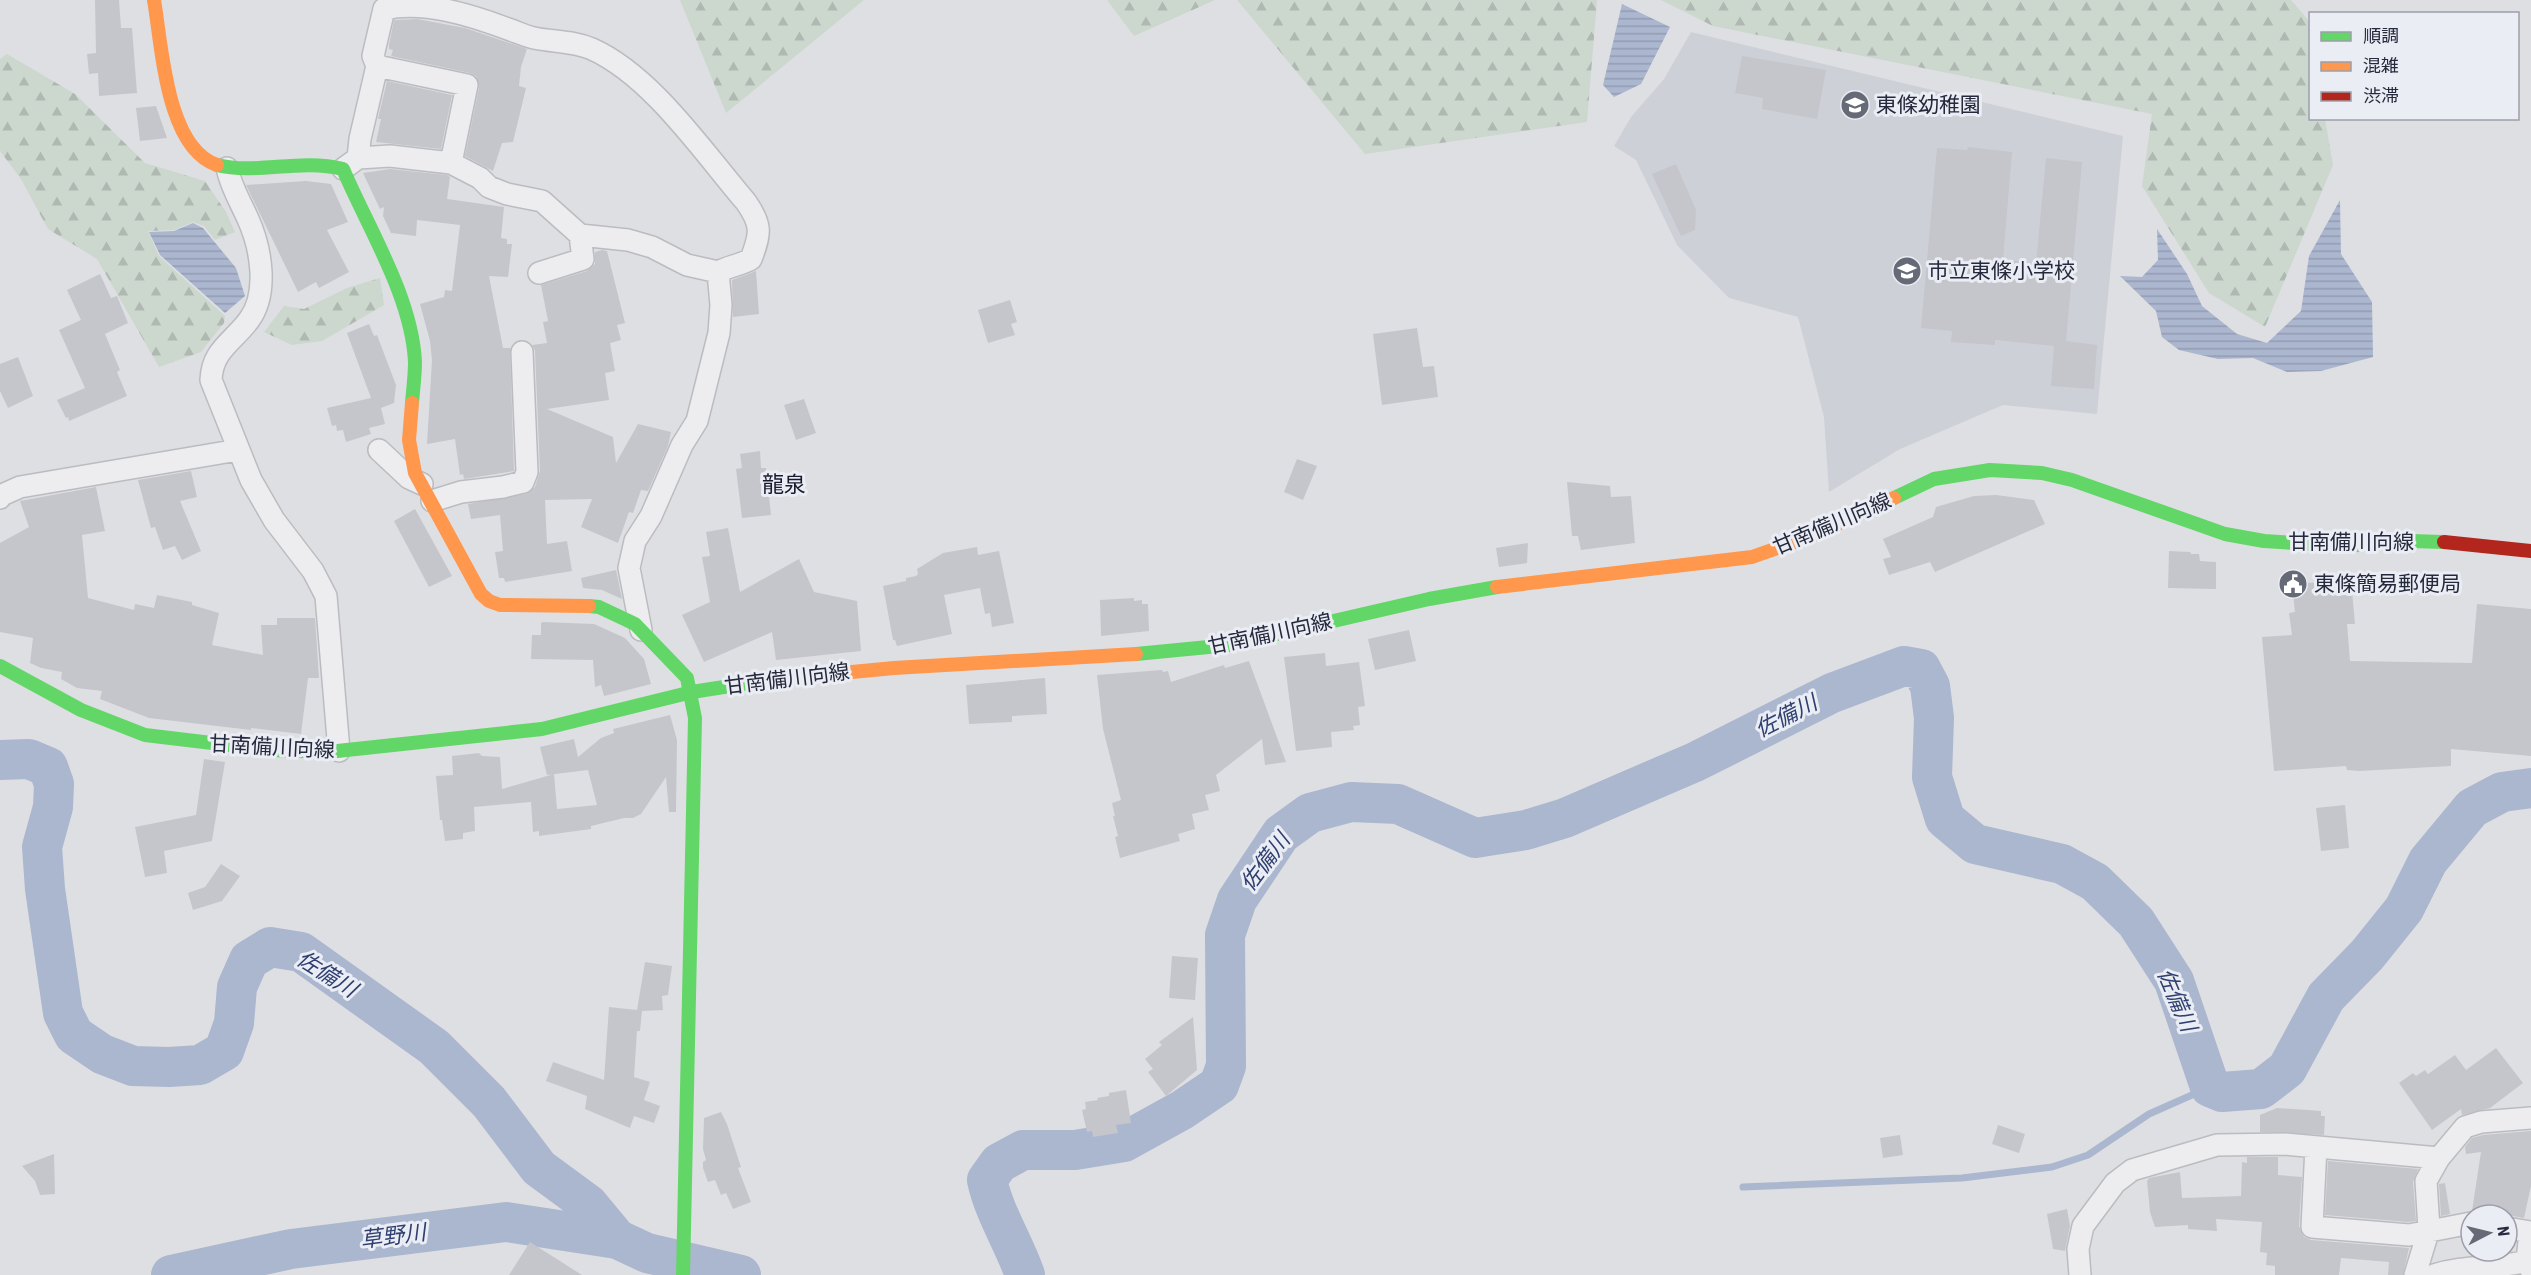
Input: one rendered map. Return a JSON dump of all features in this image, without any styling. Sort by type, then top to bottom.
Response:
[{"type":"main road","points":[[154,0],[171,92],[186,137],[198,155],[210,163],[227,168],[351,164],[387,259],[413,347],[414,364],[408,423],[409,449],[415,473],[475,583],[489,601],[513,606],[584,605],[599,607],[634,624],[687,678],[692,692],[695,729],[683,1275]]},
{"type":"main road","name":"甘南備川向線","points":[[0,666],[81,710],[145,735],[270,750],[339,751],[542,729],[692,692],[739,683],[824,674],[1161,652],[1228,645],[1429,599],[1523,584],[1676,568],[1752,557],[1809,537],[1934,479],[1990,470],[2033,472],[2072,480],[2186,522],[2226,534],[2264,541],[2344,546],[2410,541],[2443,542],[2531,551]]},
{"type":"street","points":[[398,5],[419,5],[480,18],[534,38],[590,48],[633,74],[659,99],[758,218],[756,246],[752,259],[731,265],[718,272],[687,265],[652,247],[628,240],[580,235],[542,201],[507,194],[489,187],[480,178],[452,163],[390,156],[351,164],[360,139],[377,66],[374,56],[384,9],[398,5]]},
{"type":"street","points":[[377,66],[467,85],[452,163]]},
{"type":"street","points":[[227,168],[232,189],[249,220],[260,258],[260,291],[256,310],[212,365],[211,380],[250,480],[274,520],[313,571],[326,596],[339,751]]},
{"type":"street","points":[[539,273],[583,259],[580,235]]},
{"type":"street","points":[[640,630],[629,568],[635,541],[651,516],[682,445],[697,421],[719,333],[721,305],[718,272]]},
{"type":"street","points":[[379,450],[427,493],[461,492],[523,482],[527,472],[522,352]]},
{"type":"street","points":[[0,498],[20,487],[238,450]]},
{"type":"street","points":[[2415,1275],[2429,1229],[2426,1181],[2439,1158],[2465,1128],[2481,1122],[2531,1118]]},
{"type":"street","points":[[2080,1275],[2078,1249],[2083,1226],[2115,1183],[2132,1170],[2217,1145],[2285,1144],[2439,1158]]},
{"type":"street","points":[[2316,1147],[2312,1227],[2409,1235],[2429,1229],[2459,1225]]},
{"type":"street","points":[[2434,1275],[2471,1267],[2529,1266],[2531,1229]]},
{"type":"shaded area","name":"市立東條小学校","points":[[1691,32],[2123,136],[2097,414],[2003,405],[1900,449],[1829,492],[1824,417],[1798,317],[1729,298],[1677,245],[1636,160],[1614,146],[1631,117],[1664,79]]},
{"type":"green space","points":[[680,0],[864,0],[726,113]]},
{"type":"green space","points":[[1107,0],[1215,0],[1134,36]]},
{"type":"green space","points":[[1237,0],[1597,0],[1587,122],[1365,154]]},
{"type":"green space","points":[[1661,0],[2291,0],[2309,21],[2309,120],[2325,120],[2333,165],[2265,327],[2209,293],[2142,186],[2152,114],[1713,26]]},
{"type":"green space","points":[[7,54],[75,94],[145,163],[205,181],[226,212],[235,232],[215,240],[204,226],[193,222],[174,230],[148,231],[159,256],[225,316],[224,323],[201,352],[159,367],[97,259],[48,229],[21,179],[0,151],[0,59]]},
{"type":"green space","points":[[380,278],[384,305],[322,341],[292,345],[264,332],[284,306],[304,309],[347,288]]},
{"type":"water","points":[[1622,4],[1670,27],[1641,84],[1614,97],[1603,85]]},
{"type":"water","points":[[2340,200],[2341,254],[2372,302],[2373,357],[2321,371],[2287,372],[2253,358],[2218,359],[2179,350],[2162,337],[2156,311],[2120,276],[2142,277],[2158,260],[2157,229],[2187,274],[2202,306],[2237,334],[2267,343],[2301,311],[2309,256]]},
{"type":"water","points":[[193,223],[203,228],[236,268],[245,296],[225,313],[160,255],[149,232],[174,231]]},
{"type":"building","points":[[95,0],[119,0],[121,28],[132,28],[137,93],[99,96],[98,73],[89,74],[87,54],[96,53]]},
{"type":"building","points":[[417,19],[465,28],[527,49],[521,67],[519,86],[526,88],[513,142],[502,143],[493,171],[465,156],[479,88],[476,76],[391,56],[393,50],[389,49],[389,45],[394,20]]},
{"type":"building","points":[[1742,56],[1826,70],[1817,119],[1762,109],[1763,98],[1735,93]]},
{"type":"building","points":[[387,81],[452,95],[441,149],[376,142],[381,119],[378,119]]},
{"type":"building","points":[[156,106],[167,138],[140,141],[136,108]]},
{"type":"building","points":[[1968,147],[2012,152],[2003,260],[2036,263],[2046,158],[2082,162],[2066,341],[2097,345],[2094,389],[2051,386],[2054,346],[1995,340],[1995,345],[1951,342],[1952,331],[1921,328],[1937,148],[1967,150]]},
{"type":"building","points":[[1676,164],[1696,210],[1695,230],[1681,236],[1652,174]]},
{"type":"building","points":[[390,169],[447,175],[450,177],[447,199],[504,207],[501,238],[507,239],[507,244],[512,244],[508,277],[489,276],[503,348],[510,348],[514,471],[464,479],[463,474],[460,475],[455,439],[427,444],[432,360],[430,341],[420,304],[444,297],[445,290],[452,291],[460,225],[417,220],[416,236],[391,233],[383,216],[384,207],[380,209],[363,173]]},
{"type":"building","points":[[306,181],[331,184],[348,222],[327,230],[349,272],[319,288],[316,282],[298,292],[246,185]]},
{"type":"building","points":[[607,251],[625,323],[617,325],[621,340],[610,343],[615,371],[605,373],[609,400],[547,409],[613,437],[616,463],[638,424],[671,432],[668,446],[648,491],[641,490],[633,513],[629,512],[618,543],[581,527],[592,499],[545,500],[547,544],[567,541],[572,571],[505,582],[504,578],[499,578],[495,552],[503,551],[500,515],[471,519],[468,504],[526,494],[535,487],[540,471],[535,351],[532,345],[547,343],[543,322],[548,321],[541,285],[587,271],[595,264],[595,252]]},
{"type":"building","points":[[756,271],[759,314],[733,317],[732,280]]},
{"type":"building","points":[[100,274],[111,298],[117,296],[128,323],[105,334],[120,370],[117,372],[127,396],[69,421],[57,400],[85,388],[59,330],[81,320],[67,290]]},
{"type":"building","points":[[1010,300],[1017,322],[1011,324],[1015,335],[988,343],[978,310]]},
{"type":"building","points":[[369,324],[374,336],[377,335],[396,385],[394,403],[381,408],[385,424],[369,428],[371,434],[346,442],[343,430],[337,431],[336,425],[332,426],[327,408],[371,398],[347,333]]},
{"type":"building","points":[[1417,328],[1423,367],[1434,366],[1438,397],[1382,405],[1373,334]]},
{"type":"building","points":[[18,357],[33,396],[8,408],[0,391],[0,364]]},
{"type":"building","points":[[804,399],[816,433],[796,440],[784,405]]},
{"type":"building","points":[[760,451],[761,468],[766,468],[771,515],[742,518],[736,469],[742,468],[740,454]]},
{"type":"building","points":[[1297,459],[1317,466],[1303,500],[1284,492]]},
{"type":"building","points":[[191,471],[197,497],[180,501],[201,551],[182,560],[175,546],[163,550],[155,527],[151,528],[138,480]]},
{"type":"building","points":[[1567,482],[1610,486],[1611,497],[1631,496],[1635,543],[1581,550],[1578,536],[1572,536]]},
{"type":"building","points":[[96,487],[105,531],[82,535],[88,598],[134,610],[135,604],[154,608],[157,595],[192,602],[192,605],[219,613],[212,645],[263,655],[261,625],[277,625],[277,618],[315,618],[319,678],[308,678],[301,734],[149,718],[100,699],[102,691],[77,688],[61,679],[62,672],[41,668],[30,663],[33,638],[0,632],[0,543],[29,527],[20,501]]},
{"type":"building","points":[[1996,495],[2034,500],[2045,524],[1935,572],[1930,562],[1889,575],[1883,559],[1891,557],[1883,539],[1933,517],[1936,507],[1974,496]]},
{"type":"building","points":[[415,509],[452,576],[429,587],[394,521]]},
{"type":"building","points":[[728,528],[740,592],[799,559],[814,592],[857,601],[861,651],[776,660],[772,632],[704,662],[682,615],[710,602],[702,557],[710,556],[706,532]]},
{"type":"building","points":[[1528,543],[1527,563],[1499,567],[1496,548]]},
{"type":"building","points":[[977,547],[978,555],[999,551],[1014,623],[992,627],[990,613],[985,614],[980,588],[944,595],[952,634],[897,646],[893,640],[883,586],[906,581],[906,578],[916,576],[917,569],[943,553]]},
{"type":"building","points":[[2169,551],[2199,554],[2200,561],[2216,562],[2216,589],[2168,588]]},
{"type":"building","points":[[616,570],[622,599],[602,590],[583,588],[581,578]]},
{"type":"building","points":[[2351,580],[2355,624],[2347,624],[2350,661],[2472,663],[2477,604],[2531,609],[2531,756],[2451,749],[2451,766],[2359,771],[2347,770],[2346,766],[2274,771],[2262,637],[2292,635],[2289,613],[2295,612],[2292,584]]},
{"type":"building","points":[[1134,598],[1134,601],[1142,600],[1142,604],[1148,604],[1149,631],[1101,636],[1100,600]]},
{"type":"building","points":[[541,623],[594,624],[625,638],[644,659],[651,684],[604,696],[601,685],[595,687],[593,660],[531,659],[532,635],[541,635]]},
{"type":"building","points":[[1409,630],[1416,661],[1375,670],[1368,639]]},
{"type":"building","points":[[1325,653],[1326,666],[1359,662],[1365,706],[1358,707],[1360,725],[1353,726],[1354,730],[1331,732],[1332,747],[1296,751],[1284,657]]},
{"type":"building","points":[[1249,661],[1286,762],[1265,765],[1262,739],[1216,775],[1220,791],[1205,795],[1209,810],[1192,814],[1195,829],[1178,834],[1180,841],[1120,858],[1115,837],[1118,836],[1112,803],[1121,800],[1103,729],[1097,675],[1162,670],[1163,672],[1168,671],[1171,682],[1224,665],[1225,668]]},
{"type":"building","points":[[1045,678],[1047,714],[1012,716],[1012,722],[969,724],[966,685]]},
{"type":"building","points":[[670,715],[677,740],[676,812],[669,812],[666,777],[641,814],[633,818],[591,826],[591,829],[539,836],[539,831],[533,832],[531,802],[474,807],[475,831],[463,833],[463,839],[445,841],[442,820],[440,820],[436,776],[453,775],[452,756],[479,753],[482,756],[500,757],[502,789],[553,774],[547,775],[540,747],[574,739],[578,757],[601,738],[614,733],[613,729]],"holes":[[[588,770],[597,805],[557,809],[554,774]]]},
{"type":"building","points":[[204,759],[225,762],[212,841],[164,851],[167,873],[145,877],[135,827],[196,815]]},
{"type":"building","points":[[2345,805],[2349,848],[2321,851],[2316,808]]},
{"type":"building","points":[[221,864],[240,876],[222,901],[193,910],[188,893],[205,887]]},
{"type":"building","points":[[1172,956],[1198,958],[1195,1000],[1169,998]]},
{"type":"building","points":[[645,962],[672,966],[668,995],[662,996],[663,1010],[642,1011],[640,1031],[637,1031],[634,1077],[650,1082],[644,1100],[660,1106],[654,1123],[634,1116],[630,1128],[585,1109],[587,1096],[546,1081],[553,1062],[604,1080],[609,1007],[637,1010]]},
{"type":"building","points":[[1193,1017],[1197,1070],[1166,1096],[1148,1072],[1153,1069],[1145,1059],[1162,1045],[1159,1042]]},
{"type":"building","points":[[2496,1048],[2523,1083],[2490,1108],[2462,1115],[2461,1109],[2432,1130],[2399,1083],[2413,1073],[2416,1076],[2425,1070],[2428,1074],[2455,1055],[2466,1070]]},
{"type":"building","points":[[1126,1090],[1131,1123],[1116,1125],[1118,1133],[1093,1137],[1092,1131],[1087,1132],[1082,1110],[1086,1109],[1085,1102],[1109,1096],[1109,1093]]},
{"type":"building","points":[[2277,1108],[2321,1111],[2321,1116],[2325,1116],[2324,1135],[2260,1132],[2260,1115]]},
{"type":"building","points":[[721,1112],[727,1124],[741,1167],[738,1168],[751,1202],[733,1209],[726,1193],[721,1195],[715,1180],[708,1182],[703,1168],[703,1162],[706,1160],[703,1149],[704,1118]]},
{"type":"building","points":[[1998,1125],[2025,1134],[2019,1153],[1992,1144]]},
{"type":"building","points":[[2531,1131],[2531,1186],[2524,1218],[2519,1217],[2519,1203],[2473,1203],[2481,1152],[2466,1154],[2465,1147],[2472,1138]]},
{"type":"building","points":[[1900,1135],[1903,1155],[1883,1158],[1880,1138]]},
{"type":"building","points":[[54,1154],[55,1194],[40,1195],[35,1181],[22,1166]]},
{"type":"building","points":[[2247,1157],[2278,1157],[2278,1175],[2302,1177],[2299,1226],[2304,1237],[2311,1240],[2409,1248],[2403,1275],[2388,1275],[2389,1262],[2341,1258],[2339,1275],[2275,1275],[2275,1266],[2266,1265],[2267,1253],[2260,1252],[2262,1222],[2216,1219],[2217,1231],[2188,1229],[2188,1225],[2155,1227],[2150,1212],[2147,1181],[2149,1178],[2180,1172],[2182,1198],[2241,1196],[2242,1162],[2247,1163]]},
{"type":"building","points":[[2328,1161],[2418,1169],[2413,1182],[2416,1221],[2325,1215]]},
{"type":"building","points":[[2445,1183],[2450,1214],[2441,1216],[2439,1184]]},
{"type":"building","points":[[2067,1209],[2070,1226],[2065,1251],[2053,1249],[2047,1214]]},
{"type":"building","points":[[530,1242],[582,1275],[509,1275]]},
{"type":"waterway","name":"佐備川","points":[[1025,1275],[994,1204],[987,1180],[999,1163],[1023,1150],[1075,1150],[1124,1142],[1182,1110],[1219,1085],[1226,1066],[1225,935],[1237,900],[1281,834],[1310,813],[1351,802],[1398,804],[1475,838],[1526,830],[1565,818],[1695,762],[1832,693],[1904,666],[1921,669],[1930,686],[1934,718],[1932,777],[1945,819],[1975,844],[2062,864],[2095,882],[2136,922],[2174,981],[2210,1087],[2222,1092],[2261,1089],[2287,1069],[2326,997],[2367,955],[2404,909],[2428,861],[2472,808],[2502,792],[2531,788]]},
{"type":"waterway","name":"佐備川","points":[[0,760],[29,759],[48,767],[54,784],[53,807],[42,847],[45,889],[63,1013],[74,1035],[102,1054],[133,1066],[200,1065],[224,1051],[234,1023],[237,987],[249,960],[270,947],[301,952],[434,1047],[489,1102],[539,1168],[588,1204],[617,1239],[647,1253],[741,1275]]},
{"type":"waterway","points":[[1743,1187],[1962,1178],[2052,1167],[2088,1155],[2149,1114],[2210,1087]]},
{"type":"waterway","name":"草野川","points":[[171,1275],[291,1249],[506,1222],[617,1239]]},
{"type":"traffic: fast","points":[[217,165],[232,168],[310,165],[343,169],[387,263],[406,313],[415,362],[412,403]]},
{"type":"traffic: fast","points":[[1894,498],[1934,479],[1990,470],[2042,473],[2072,480],[2225,534],[2264,541],[2344,546],[2410,541],[2444,542]]},
{"type":"traffic: fast","points":[[1136,654],[1229,645],[1429,599],[1497,587]]},
{"type":"traffic: fast","points":[[589,606],[599,607],[635,624],[687,678],[695,718],[683,1275]]},
{"type":"traffic: fast","points":[[0,666],[81,710],[145,735],[270,750],[328,752],[542,729],[692,692],[768,680]]},
{"type":"traffic: slow","points":[[154,0],[164,68],[177,117],[187,139],[200,155],[217,165]]},
{"type":"traffic: slow","points":[[412,403],[409,440],[415,473],[481,594],[489,601],[500,605],[589,606]]},
{"type":"traffic: slow","points":[[1497,587],[1752,557],[1809,537],[1894,498]]},
{"type":"traffic: slow","points":[[768,680],[894,668],[1136,654]]},
{"type":"traffic: jam","points":[[2444,542],[2531,551]]},
{"type":"place","name":"東條幼稚園","points":[[1855,105]]},
{"type":"place","name":"市立東條小学校","points":[[1907,271]]},
{"type":"place","name":"東條簡易郵便局","points":[[2293,584]]},
{"type":"district","name":"龍泉","points":[[784,484]]}]
